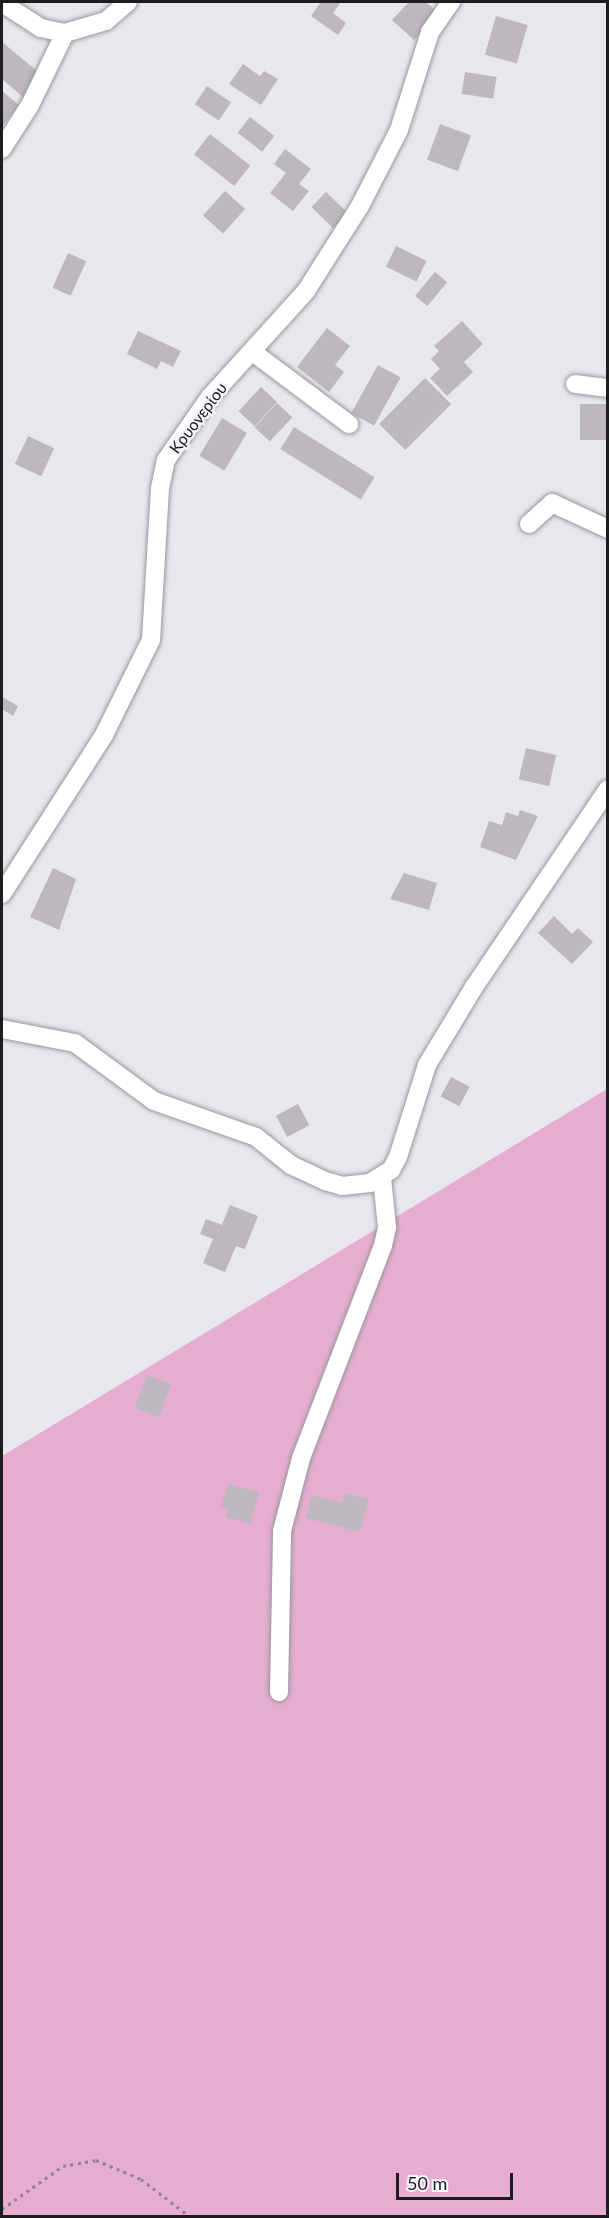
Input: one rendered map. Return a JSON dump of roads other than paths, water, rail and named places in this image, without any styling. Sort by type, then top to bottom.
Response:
[{"type":"street","points":[[2,3],[41,28],[65,33],[106,21],[128,2]]},
{"type":"street","name":"Κρυονερίου","points":[[2,894],[104,735],[151,640],[159,498],[166,460],[210,397],[254,352],[306,291],[360,206],[399,130],[430,32],[451,2]]},
{"type":"street","points":[[2,149],[30,105],[65,33]]},
{"type":"street","points":[[254,352],[349,424]]},
{"type":"street","points":[[575,384],[608,388]]},
{"type":"street","points":[[529,524],[552,503],[608,528]]},
{"type":"street","points":[[2,1029],[75,1043],[154,1101],[256,1137],[291,1165],[325,1181],[350,1185],[381,1178],[398,1157],[428,1065],[474,987],[608,789]]},
{"type":"street","points":[[279,1692],[282,1531],[305,1448],[383,1245],[387,1227],[381,1178]]}]
